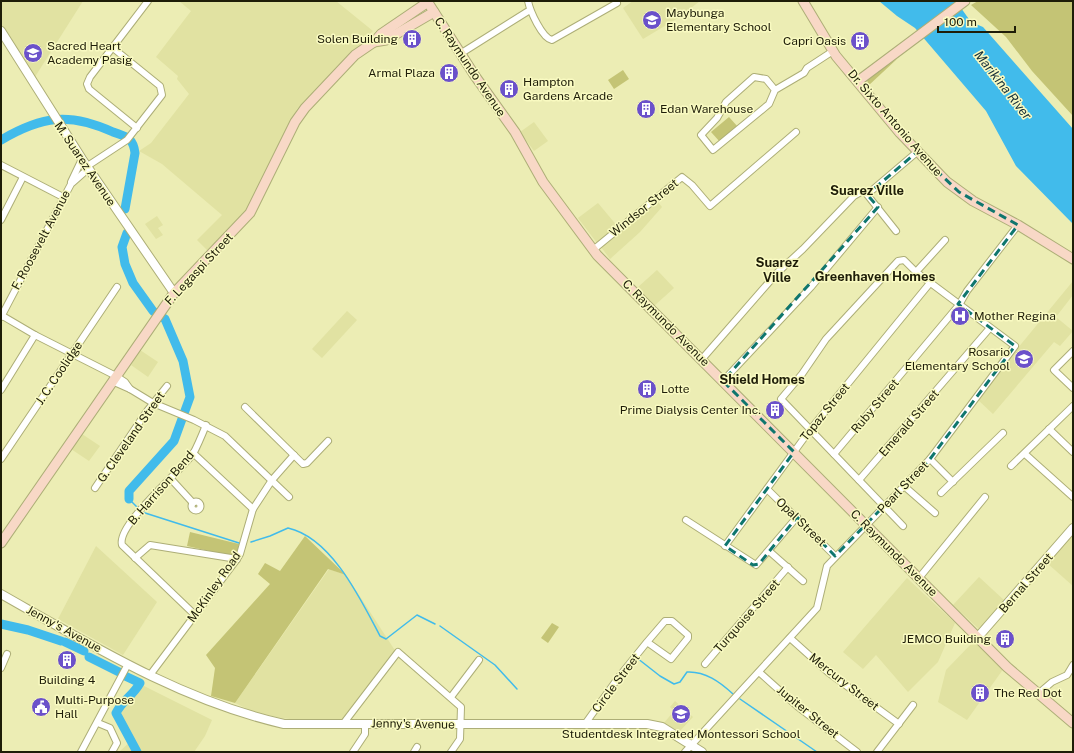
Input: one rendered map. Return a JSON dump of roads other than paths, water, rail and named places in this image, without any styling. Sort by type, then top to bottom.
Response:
[{"type":"main road","name":"Dr. Sixto Antonio Avenue","points":[[803,1],[833,51],[917,152],[959,192],[993,213],[1018,225],[1073,259]]},
{"type":"main road","points":[[858,81],[965,1]]},
{"type":"main road","name":"C. Raymundo Avenue","points":[[427,2],[460,54],[515,132],[531,163],[547,187],[593,250],[978,637],[1038,694],[1073,723]]},
{"type":"main road","name":"F. Legaspi Street","points":[[1,543],[174,293],[250,213],[295,122],[305,108],[355,54],[374,42],[381,34],[427,2]]},
{"type":"main road","name":"F. Legaspi Street","points":[[374,42],[386,40],[434,12]]},
{"type":"street","points":[[137,128],[88,87],[90,77],[148,1]]},
{"type":"street","points":[[528,1],[530,10],[546,37],[552,40],[617,3]]},
{"type":"street","points":[[460,54],[530,10]]},
{"type":"street","name":"M. Suarez Avenue","points":[[1,31],[56,121],[87,168],[174,293]]},
{"type":"street","name":"F. Roosevelt Avenue","points":[[1,316],[71,184],[87,168],[127,140],[162,95],[160,86],[113,48]]},
{"type":"street","points":[[775,90],[766,79],[754,77],[726,102],[717,118],[701,135],[713,150],[770,104],[775,90],[804,73],[811,72],[812,66],[833,51]]},
{"type":"street","name":"Windsor Street","points":[[593,250],[682,177],[692,185],[710,206],[796,132]]},
{"type":"street","points":[[702,359],[777,273],[803,249],[854,196],[865,192],[870,192],[917,152]]},
{"type":"street","name":"F. Roosevelt Avenue","points":[[71,184],[71,179],[82,160]]},
{"type":"street","points":[[1,165],[63,197]]},
{"type":"street","points":[[1,220],[23,177]]},
{"type":"street","points":[[865,192],[896,231]]},
{"type":"street","points":[[723,382],[811,287],[878,207]]},
{"type":"street","name":"Ruby Street","points":[[834,454],[959,305],[967,291],[1018,225]]},
{"type":"street","points":[[916,272],[945,240]]},
{"type":"street","points":[[903,526],[781,399],[802,374],[826,339],[901,260],[905,261],[916,272],[989,328]]},
{"type":"street","name":"Topaz Street","points":[[725,546],[810,430],[930,283]]},
{"type":"street","name":"J. C. Coolidge","points":[[1,459],[117,287]]},
{"type":"street","points":[[1,316],[114,378],[126,382],[130,389],[153,403],[206,425],[230,441],[289,497]]},
{"type":"street","name":"Pearl Street","points":[[685,752],[817,608],[824,570],[835,556],[930,459],[1015,346],[989,328]]},
{"type":"street","name":"Emerald Street","points":[[859,480],[989,328]]},
{"type":"street","points":[[1,390],[35,335]]},
{"type":"street","points":[[1073,351],[1054,370],[1073,388]]},
{"type":"street","points":[[82,360],[88,366]]},
{"type":"street","name":"G. Cleveland Street","points":[[95,488],[153,403],[167,386]]},
{"type":"street","points":[[1011,466],[1073,406]]},
{"type":"street","points":[[245,407],[305,465],[328,441]]},
{"type":"street","name":"B. Harrison Bend","points":[[195,614],[122,545],[122,534],[137,513],[171,479],[193,453],[206,425]]},
{"type":"street","points":[[1050,429],[1073,452]]},
{"type":"street","points":[[942,493],[1003,433]]},
{"type":"street","points":[[193,453],[253,509]]},
{"type":"street","points":[[1025,454],[1073,497]]},
{"type":"street","name":"McKinley Road","points":[[150,674],[237,559],[240,554],[253,509],[272,480],[294,455]]},
{"type":"street","points":[[930,459],[953,482]]},
{"type":"street","points":[[171,479],[193,503]]},
{"type":"street","points":[[904,486],[935,514]]},
{"type":"street","name":"Opal Street","points":[[767,489],[835,556]]},
{"type":"street","points":[[919,578],[985,497]]},
{"type":"street","points":[[686,520],[753,565],[759,564],[797,517]]},
{"type":"street","name":"Bernal Street","points":[[978,637],[1073,528]]},
{"type":"street","points":[[135,558],[150,545],[237,559]]},
{"type":"street","points":[[769,551],[803,581]]},
{"type":"street","name":"Turquoise Street","points":[[705,664],[788,567]]},
{"type":"street","name":"Jenny's Avenue","points":[[1,594],[92,646],[175,687],[235,710],[284,724],[647,724],[662,727],[702,752]]},
{"type":"street","name":"Circle Street","points":[[585,724],[618,678],[647,642],[665,621],[672,621],[688,635],[688,638],[671,659],[647,642]]},
{"type":"street","name":"Mercury Street","points":[[790,638],[829,673],[899,724]]},
{"type":"street","points":[[343,724],[395,653],[399,652],[461,707],[459,725],[460,739],[451,752]]},
{"type":"street","points":[[1,668],[7,654]]},
{"type":"street","points":[[451,697],[479,660]]},
{"type":"street","points":[[81,752],[98,723],[128,664]]},
{"type":"street","points":[[1038,694],[1052,682],[1067,675],[1073,665]]},
{"type":"street","name":"Jupiter Street","points":[[759,672],[797,706],[857,752]]},
{"type":"street","points":[[1067,675],[1073,680]]},
{"type":"street","points":[[877,752],[913,705]]},
{"type":"street","points":[[98,723],[110,728],[117,743],[112,752]]},
{"type":"street","points":[[353,752],[365,734],[365,724]]},
{"type":"water","name":"Marikina River","points":[[879,1],[956,1],[971,22],[983,27],[1073,129],[1073,224],[1016,166],[986,111],[915,28],[897,16]]},
{"type":"waterway","points":[[1,140],[30,126],[43,122],[69,119],[83,121],[128,138],[133,144],[135,153],[125,209]]},
{"type":"waterway","points":[[127,233],[122,247],[125,264],[133,283],[153,311],[165,319],[183,361],[190,397],[174,441],[129,491],[129,499]]},
{"type":"waterway","points":[[129,499],[139,509]]},
{"type":"waterway","points":[[142,512],[239,543]]},
{"type":"waterway","points":[[251,542],[288,528],[304,534],[318,544],[343,572],[364,605],[380,636],[386,639],[417,615],[435,624]]},
{"type":"waterway","points":[[1,624],[28,630],[61,641]]},
{"type":"waterway","points":[[440,626],[495,665],[517,689]]},
{"type":"waterway","points":[[65,642],[84,651]]},
{"type":"waterway","points":[[89,657],[121,673]]},
{"type":"waterway","points":[[637,658],[660,676],[674,684],[680,682],[687,672],[700,673],[712,678],[733,694]]},
{"type":"waterway","points":[[123,675],[140,683],[116,713],[137,752]]},
{"type":"waterway","points":[[740,699],[817,752]]},
{"type":"place","name":"Maybunga Elementary School","points":[[652,20]]},
{"type":"place","name":"Solen Building","points":[[412,39]]},
{"type":"place","name":"Capri Oasis","points":[[860,41]]},
{"type":"place","name":"Sacred Heart Academy Pasig","points":[[33,53]]},
{"type":"place","name":"Armal Plaza","points":[[449,73]]},
{"type":"place","name":"Hampton Gardens Arcade","points":[[509,89]]},
{"type":"place","name":"Edan Warehouse","points":[[646,109]]},
{"type":"place","name":"Mother Regina","points":[[960,316]]},
{"type":"place","name":"Rosario Elementary School","points":[[1024,359]]},
{"type":"place","name":"Lotte","points":[[647,389]]},
{"type":"place","name":"Prime Dialysis Center Inc.","points":[[775,410]]},
{"type":"place","name":"JEMCO Building","points":[[1005,639]]},
{"type":"place","name":"Building 4","points":[[67,660]]},
{"type":"place","name":"The Red Dot","points":[[980,693]]},
{"type":"place","name":"Multi-Purpose Hall","points":[[41,707]]},
{"type":"place","name":"Studentdesk Integrated Montessori School","points":[[681,714]]},
{"type":"district","name":"Suarez Ville","points":[[867,190]]},
{"type":"district","name":"Suarez Ville","points":[[777,270]]},
{"type":"district","name":"Greenhaven Homes","points":[[875,276]]},
{"type":"district","name":"Shield Homes","points":[[762,379]]}]
